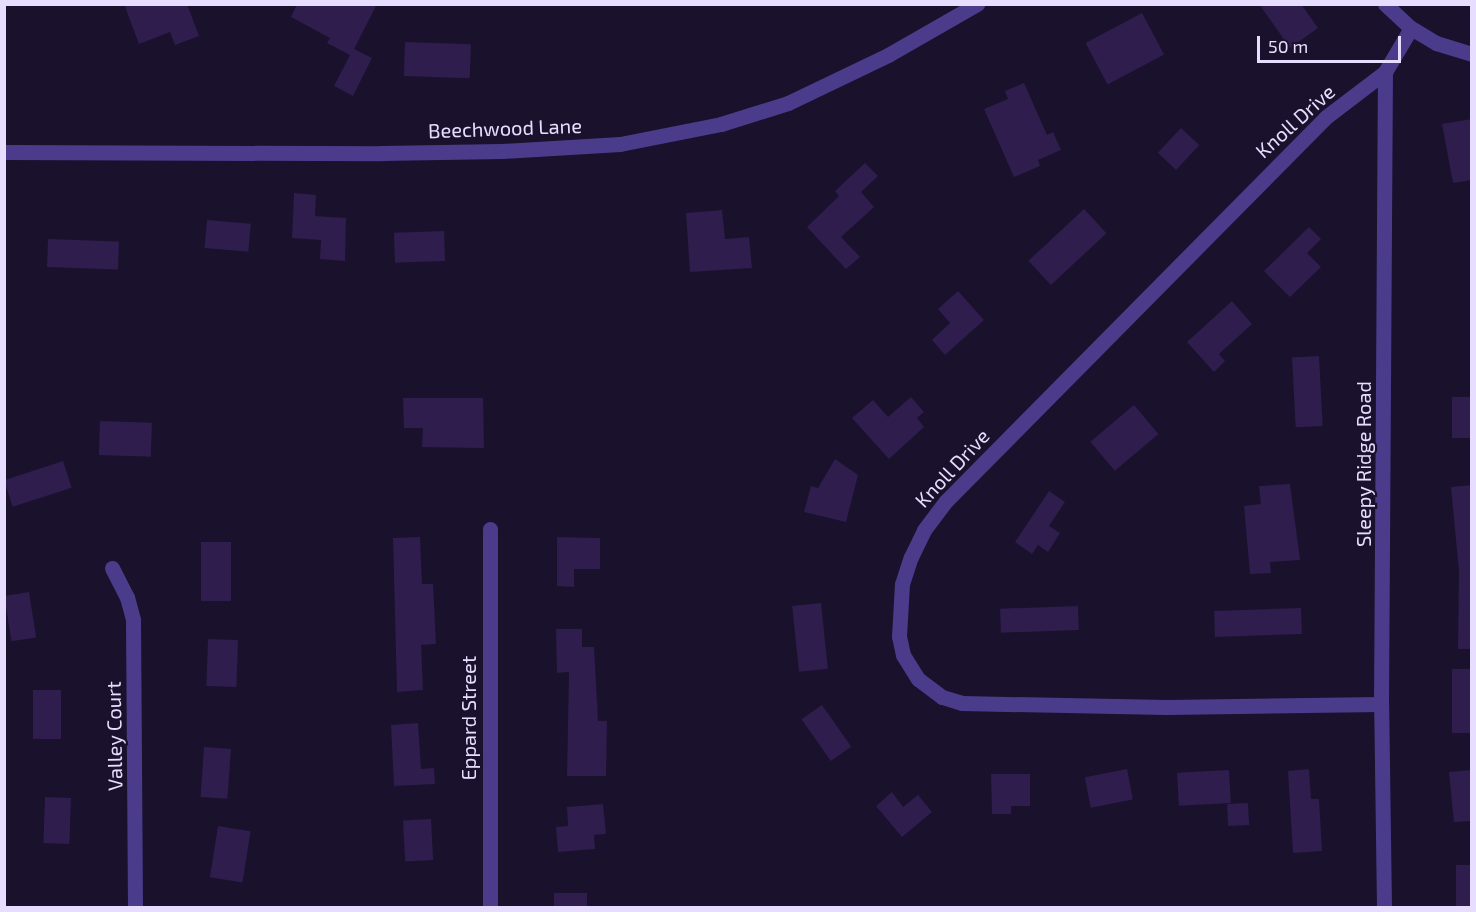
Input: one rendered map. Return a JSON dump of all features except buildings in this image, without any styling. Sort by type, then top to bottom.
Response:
[{"type":"street","name":"Beechwood Lane","points":[[4,152],[502,152],[620,144],[721,124],[788,103],[888,55],[977,4]]},
{"type":"street","points":[[1385,4],[1411,28],[1436,43],[1472,54]]},
{"type":"street","points":[[1385,72],[1411,28]]},
{"type":"street","name":"Sleepy Ridge Road","points":[[1384,908],[1381,704],[1385,72]]},
{"type":"street","name":"Knoll Drive","points":[[1381,704],[1166,707],[962,703],[942,697],[918,679],[903,655],[899,636],[902,584],[910,557],[924,530],[946,501],[1326,117],[1385,72]]},
{"type":"street","name":"Eppard Street","points":[[490,529],[490,908]]},
{"type":"street","name":"Valley Court","points":[[112,568],[127,597],[133,620],[135,908]]}]
